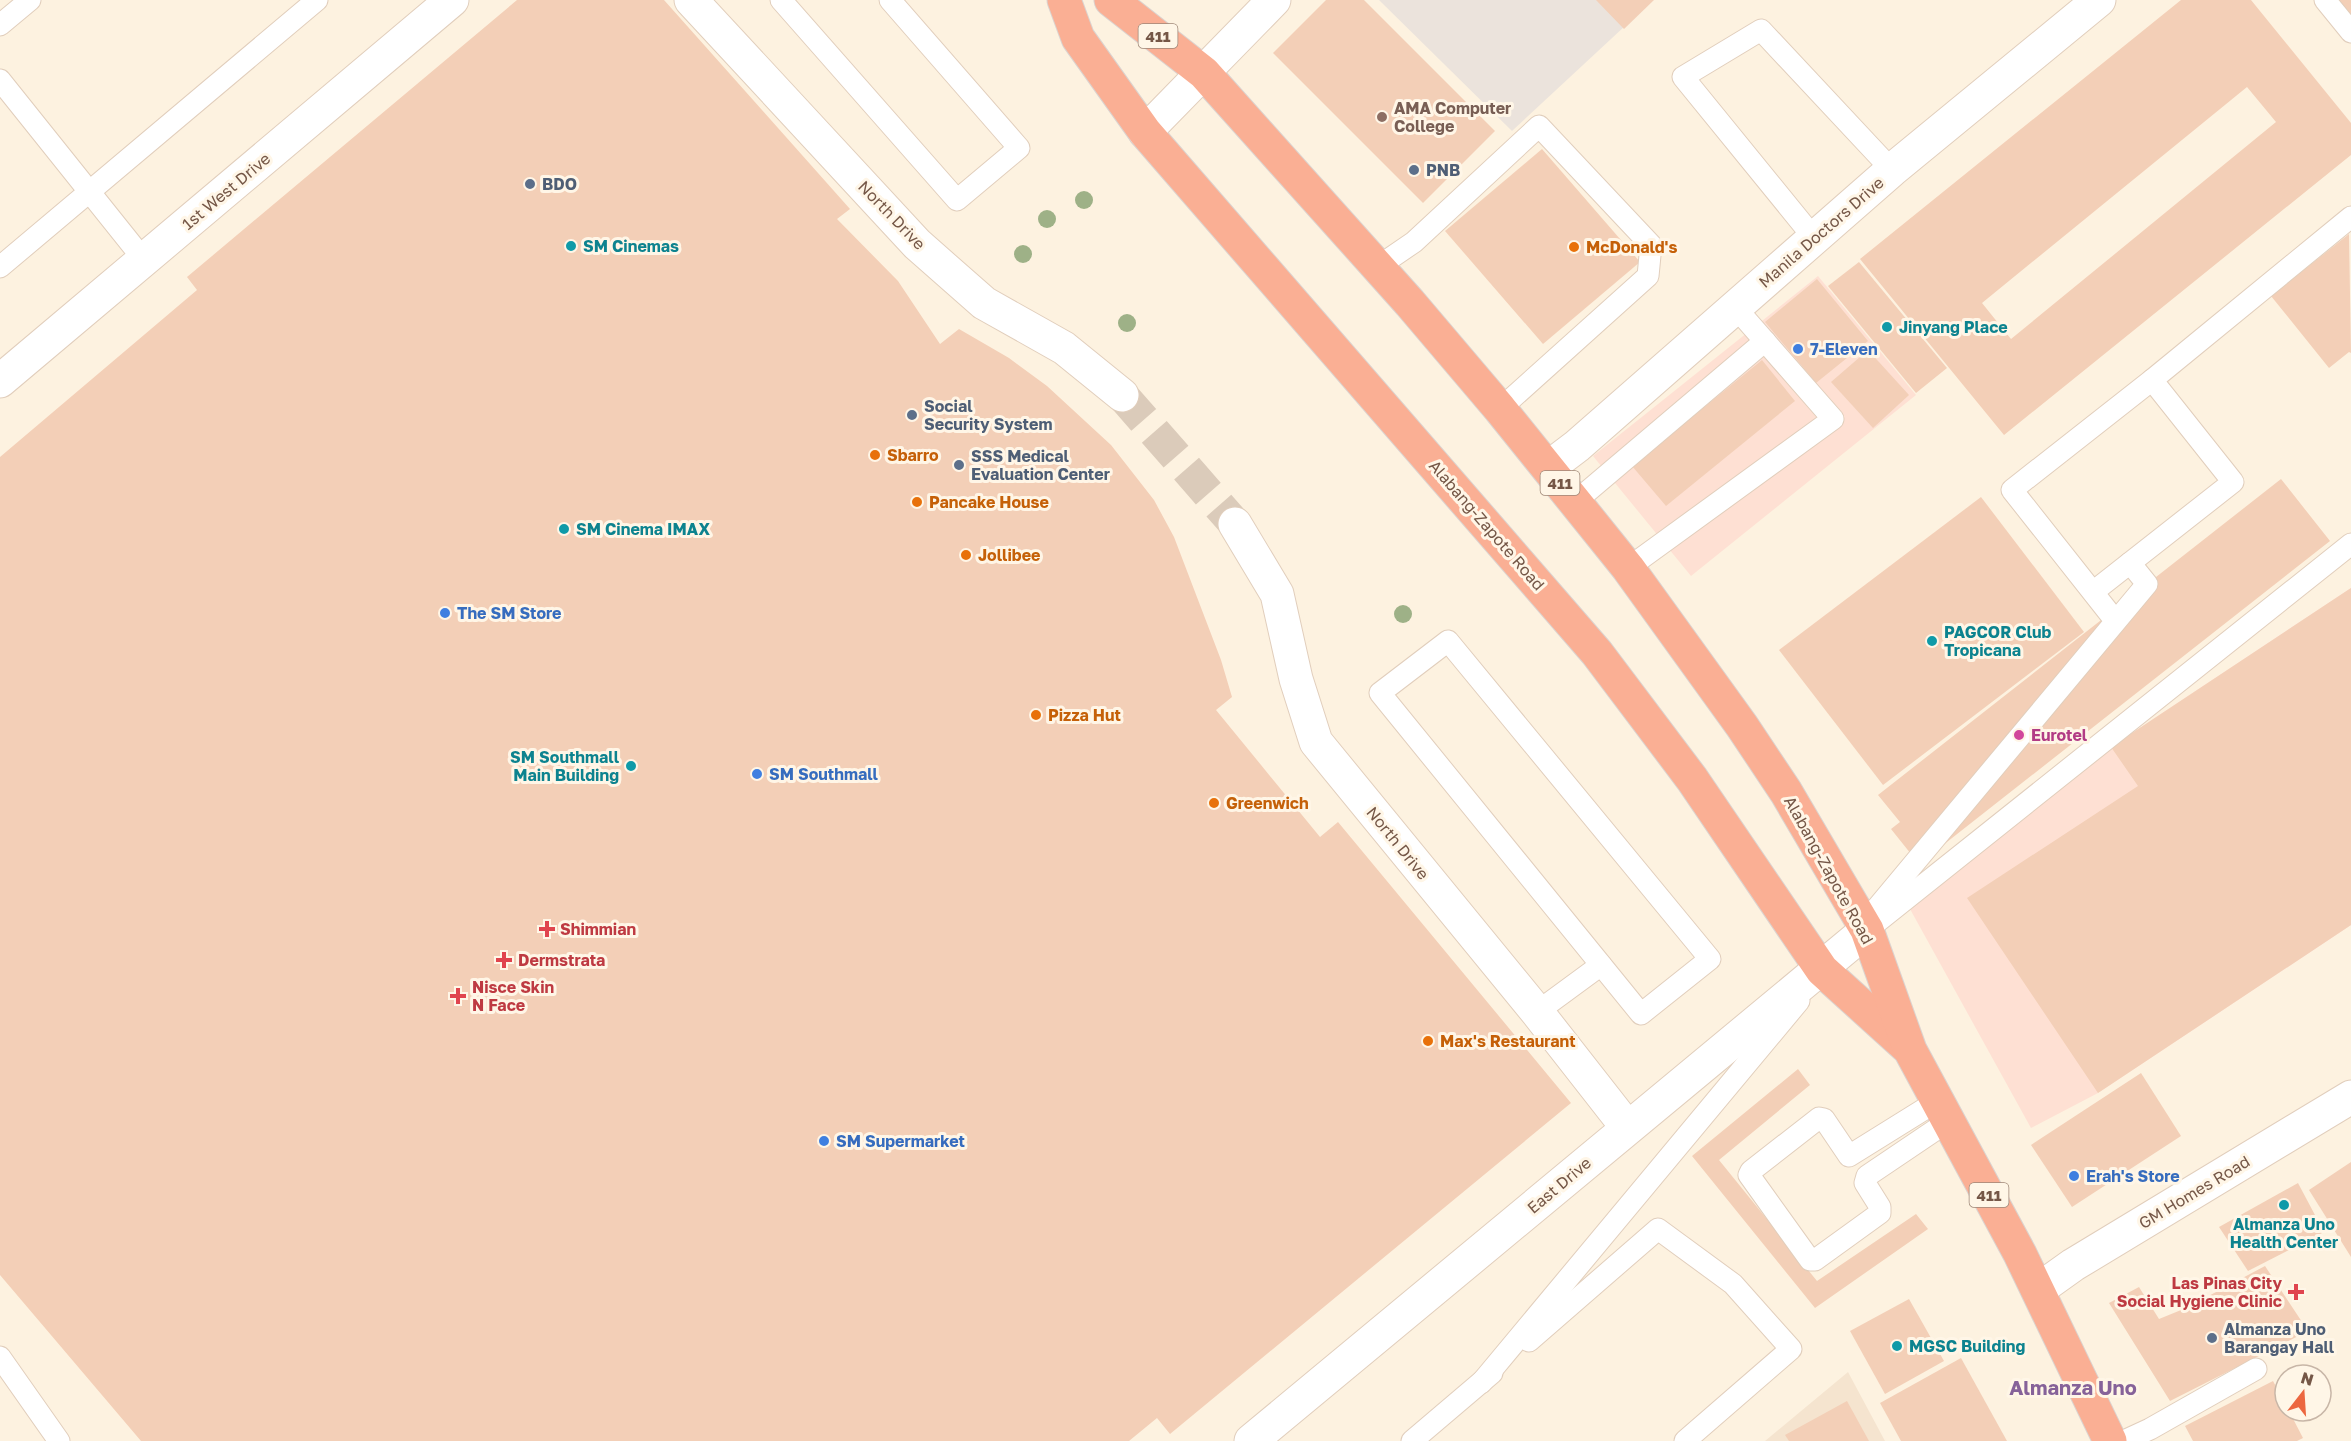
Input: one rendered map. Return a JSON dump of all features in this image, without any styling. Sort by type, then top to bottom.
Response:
[{"type":"highway","name":"Alabang-Zapote Road","points":[[1064,0],[1078,38],[1145,132],[1597,653],[1692,779],[1822,970],[1910,1050]]},
{"type":"highway","name":"Alabang-Zapote Road","points":[[1111,0],[1204,73],[1376,268],[1410,303],[1500,409],[1628,568],[1705,673],[1786,792],[1867,930],[1910,1050],[1945,1110],[2038,1290],[2110,1441]]},
{"type":"street","name":"1st West Drive","points":[[0,381],[452,0]]},
{"type":"street","name":"North Drive","points":[[691,0],[917,244],[984,303],[1064,348],[1122,395]]},
{"type":"street","points":[[1145,132],[1274,0]]},
{"type":"street","name":"Manila Doctors Drive","points":[[1548,468],[1577,446],[1892,170],[2099,0]]},
{"type":"street","name":"North Drive","points":[[1234,524],[1277,594],[1296,679],[1316,742],[1537,1012],[1627,1127]]},
{"type":"street","name":"East Drive","points":[[1251,1441],[1439,1287],[1627,1127],[1822,970],[1867,930]]},
{"type":"street","name":"GM Homes Road","points":[[2038,1290],[2073,1265],[2351,1097]]},
{"type":"lane","points":[[0,25],[30,0]]},
{"type":"lane","points":[[0,267],[317,0]]},
{"type":"lane","points":[[781,0],[957,200],[1019,148],[890,0]]},
{"type":"lane","points":[[2325,0],[2351,32]]},
{"type":"lane","points":[[1814,238],[1683,77],[1761,30],[1892,170]]},
{"type":"lane","points":[[0,80],[144,260]]},
{"type":"lane","points":[[1376,268],[1414,242],[1539,126],[1651,245],[1648,276],[1500,409]]},
{"type":"lane","points":[[2110,614],[2012,490],[2152,380],[2351,217]]},
{"type":"lane","points":[[1628,568],[1833,419],[1735,307]]},
{"type":"lane","points":[[1575,502],[1765,341]]},
{"type":"lane","points":[[2093,592],[2233,482],[2152,380]]},
{"type":"lane","points":[[1867,930],[2164,682],[2351,544]]},
{"type":"lane","points":[[1481,1383],[2147,584],[2130,563]]},
{"type":"lane","points":[[1448,640],[1710,959],[1641,1014],[1601,965],[1380,693],[1448,640]]},
{"type":"lane","points":[[1537,1012],[1601,965]]},
{"type":"lane","points":[[1945,1110],[1867,1176],[1865,1183],[1880,1207],[1880,1213],[1815,1260],[1810,1260],[1749,1175],[1751,1171],[1818,1118],[1824,1119],[1849,1156],[1945,1110]]},
{"type":"lane","points":[[1412,1441],[1658,1229],[1733,1284],[1791,1349],[1685,1441]]},
{"type":"lane","points":[[0,1357],[59,1441]]},
{"type":"lane","points":[[2124,1441],[2150,1429],[2256,1369]]},
{"type":"shaded area","points":[[1379,0],[1653,0],[1512,131]]},
{"type":"shaded area","points":[[1818,276],[1916,395],[1691,576],[1593,456]]},
{"type":"shaded area","points":[[2351,588],[2351,925],[2098,1093],[2031,1128],[1910,909],[2111,747]]},
{"type":"shaded area","points":[[1848,1372],[1885,1441],[1765,1441]]},
{"type":"building","name":"SM Southmall Main Building","points":[[517,0],[664,0],[850,209],[837,219],[898,281],[940,344],[959,329],[1009,358],[1047,386],[1111,445],[1154,500],[1174,537],[1221,660],[1232,697],[1216,710],[1320,837],[1338,822],[1571,1103],[1170,1434],[1157,1418],[1129,1441],[141,1441],[0,1275],[0,457],[197,290],[187,277]]},
{"type":"building","points":[[1326,0],[1364,0],[1495,131],[1423,203],[1273,53]]},
{"type":"building","points":[[1596,0],[1654,0],[1624,29]]},
{"type":"building","points":[[2181,0],[2251,0],[2351,123],[2351,155],[2004,435],[1860,259]],"holes":[[[2247,87],[2276,122],[2011,339],[1982,303]]]},
{"type":"building","points":[[2321,0],[2351,0],[2351,37]]},
{"type":"building","points":[[1542,149],[1640,262],[1543,344],[1445,231]]},
{"type":"building","points":[[2349,234],[2351,353],[2349,352],[2329,368],[2271,296]]},
{"type":"building","name":"Jinyang Place","points":[[1859,262],[1947,368],[1916,393],[1828,286]]},
{"type":"building","points":[[1817,279],[1868,341],[1816,383],[1765,322]]},
{"type":"building","points":[[1868,350],[1909,395],[1873,428],[1831,382]]},
{"type":"building","points":[[1762,360],[1795,401],[1666,506],[1632,466]]},
{"type":"building","name":"Eurotel","points":[[2281,479],[2330,541],[1919,864],[1891,829],[1900,822],[1878,795]]},
{"type":"building","name":"PAGCOR Club Tropicana","points":[[1981,497],[2084,632],[1883,785],[1779,650]]},
{"type":"building","points":[[2351,588],[2351,925],[2098,1093],[1967,898],[2138,786],[2111,747]]},
{"type":"building","points":[[1798,1069],[1810,1085],[1719,1160],[1817,1281],[1916,1214],[1928,1229],[1815,1308],[1692,1156]]},
{"type":"building","points":[[2141,1073],[2181,1136],[2072,1207],[2031,1145]]},
{"type":"building","points":[[2351,1162],[2351,1257],[2309,1190]]},
{"type":"building","name":"Almanza Uno Health Center","points":[[2298,1183],[2324,1232],[2248,1271],[2219,1227]]},
{"type":"building","name":"Almanza Uno Barangay Hall","points":[[2265,1266],[2308,1331],[2170,1401],[2109,1303],[2139,1287],[2159,1319],[2186,1308]]},
{"type":"building","name":"MGSC Building","points":[[1909,1299],[1944,1361],[1885,1394],[1850,1331]]},
{"type":"building","points":[[1961,1358],[2007,1441],[1901,1441],[1880,1403]]},
{"type":"building","points":[[2273,1381],[2273,1423],[2295,1423],[2303,1438],[2297,1441],[2193,1441],[2185,1426]]},
{"type":"building","points":[[1847,1401],[1869,1441],[1789,1441],[1785,1435]]},
{"type":"tunnel","points":[[1122,395],[1235,524]]},
{"type":"place","name":"AMA Computer College","points":[[1382,117]]},
{"type":"place","name":"PNB","points":[[1414,170]]},
{"type":"place","name":"BDO","points":[[530,184]]},
{"type":"place","name":"SM Cinemas","points":[[571,246]]},
{"type":"place","name":"McDonald's","points":[[1574,247]]},
{"type":"place","name":"Jinyang Place","points":[[1887,327]]},
{"type":"place","name":"7-Eleven","points":[[1798,349]]},
{"type":"place","name":"Social Security System","points":[[912,415]]},
{"type":"place","name":"Sbarro","points":[[875,455]]},
{"type":"place","name":"SSS Medical Evaluation Center","points":[[959,465]]},
{"type":"place","name":"Pancake House","points":[[917,502]]},
{"type":"place","name":"SM Cinema IMAX","points":[[564,529]]},
{"type":"place","name":"Jollibee","points":[[966,555]]},
{"type":"place","name":"The SM Store","points":[[445,613]]},
{"type":"place","name":"PAGCOR Club Tropicana","points":[[1932,641]]},
{"type":"place","name":"Pizza Hut","points":[[1036,715]]},
{"type":"place","name":"Eurotel","points":[[2019,735]]},
{"type":"place","name":"SM Southmall Main Building","points":[[631,766]]},
{"type":"place","name":"SM Southmall","points":[[757,774]]},
{"type":"place","name":"Greenwich","points":[[1214,803]]},
{"type":"place","name":"Shimmian","points":[[547,929]]},
{"type":"place","name":"Dermstrata","points":[[504,960]]},
{"type":"place","name":"Nisce Skin N Face","points":[[458,996]]},
{"type":"place","name":"Max's Restaurant","points":[[1428,1041]]},
{"type":"place","name":"SM Supermarket","points":[[824,1141]]},
{"type":"place","name":"Erah's Store","points":[[2074,1176]]},
{"type":"place","name":"Almanza Uno Health Center","points":[[2284,1205]]},
{"type":"place","name":"Las Pinas City Social Hygiene Clinic","points":[[2296,1292]]},
{"type":"place","name":"Almanza Uno Barangay Hall","points":[[2212,1338]]},
{"type":"place","name":"MGSC Building","points":[[1897,1346]]},
{"type":"district","name":"Almanza Uno","points":[[2073,1387]]}]
